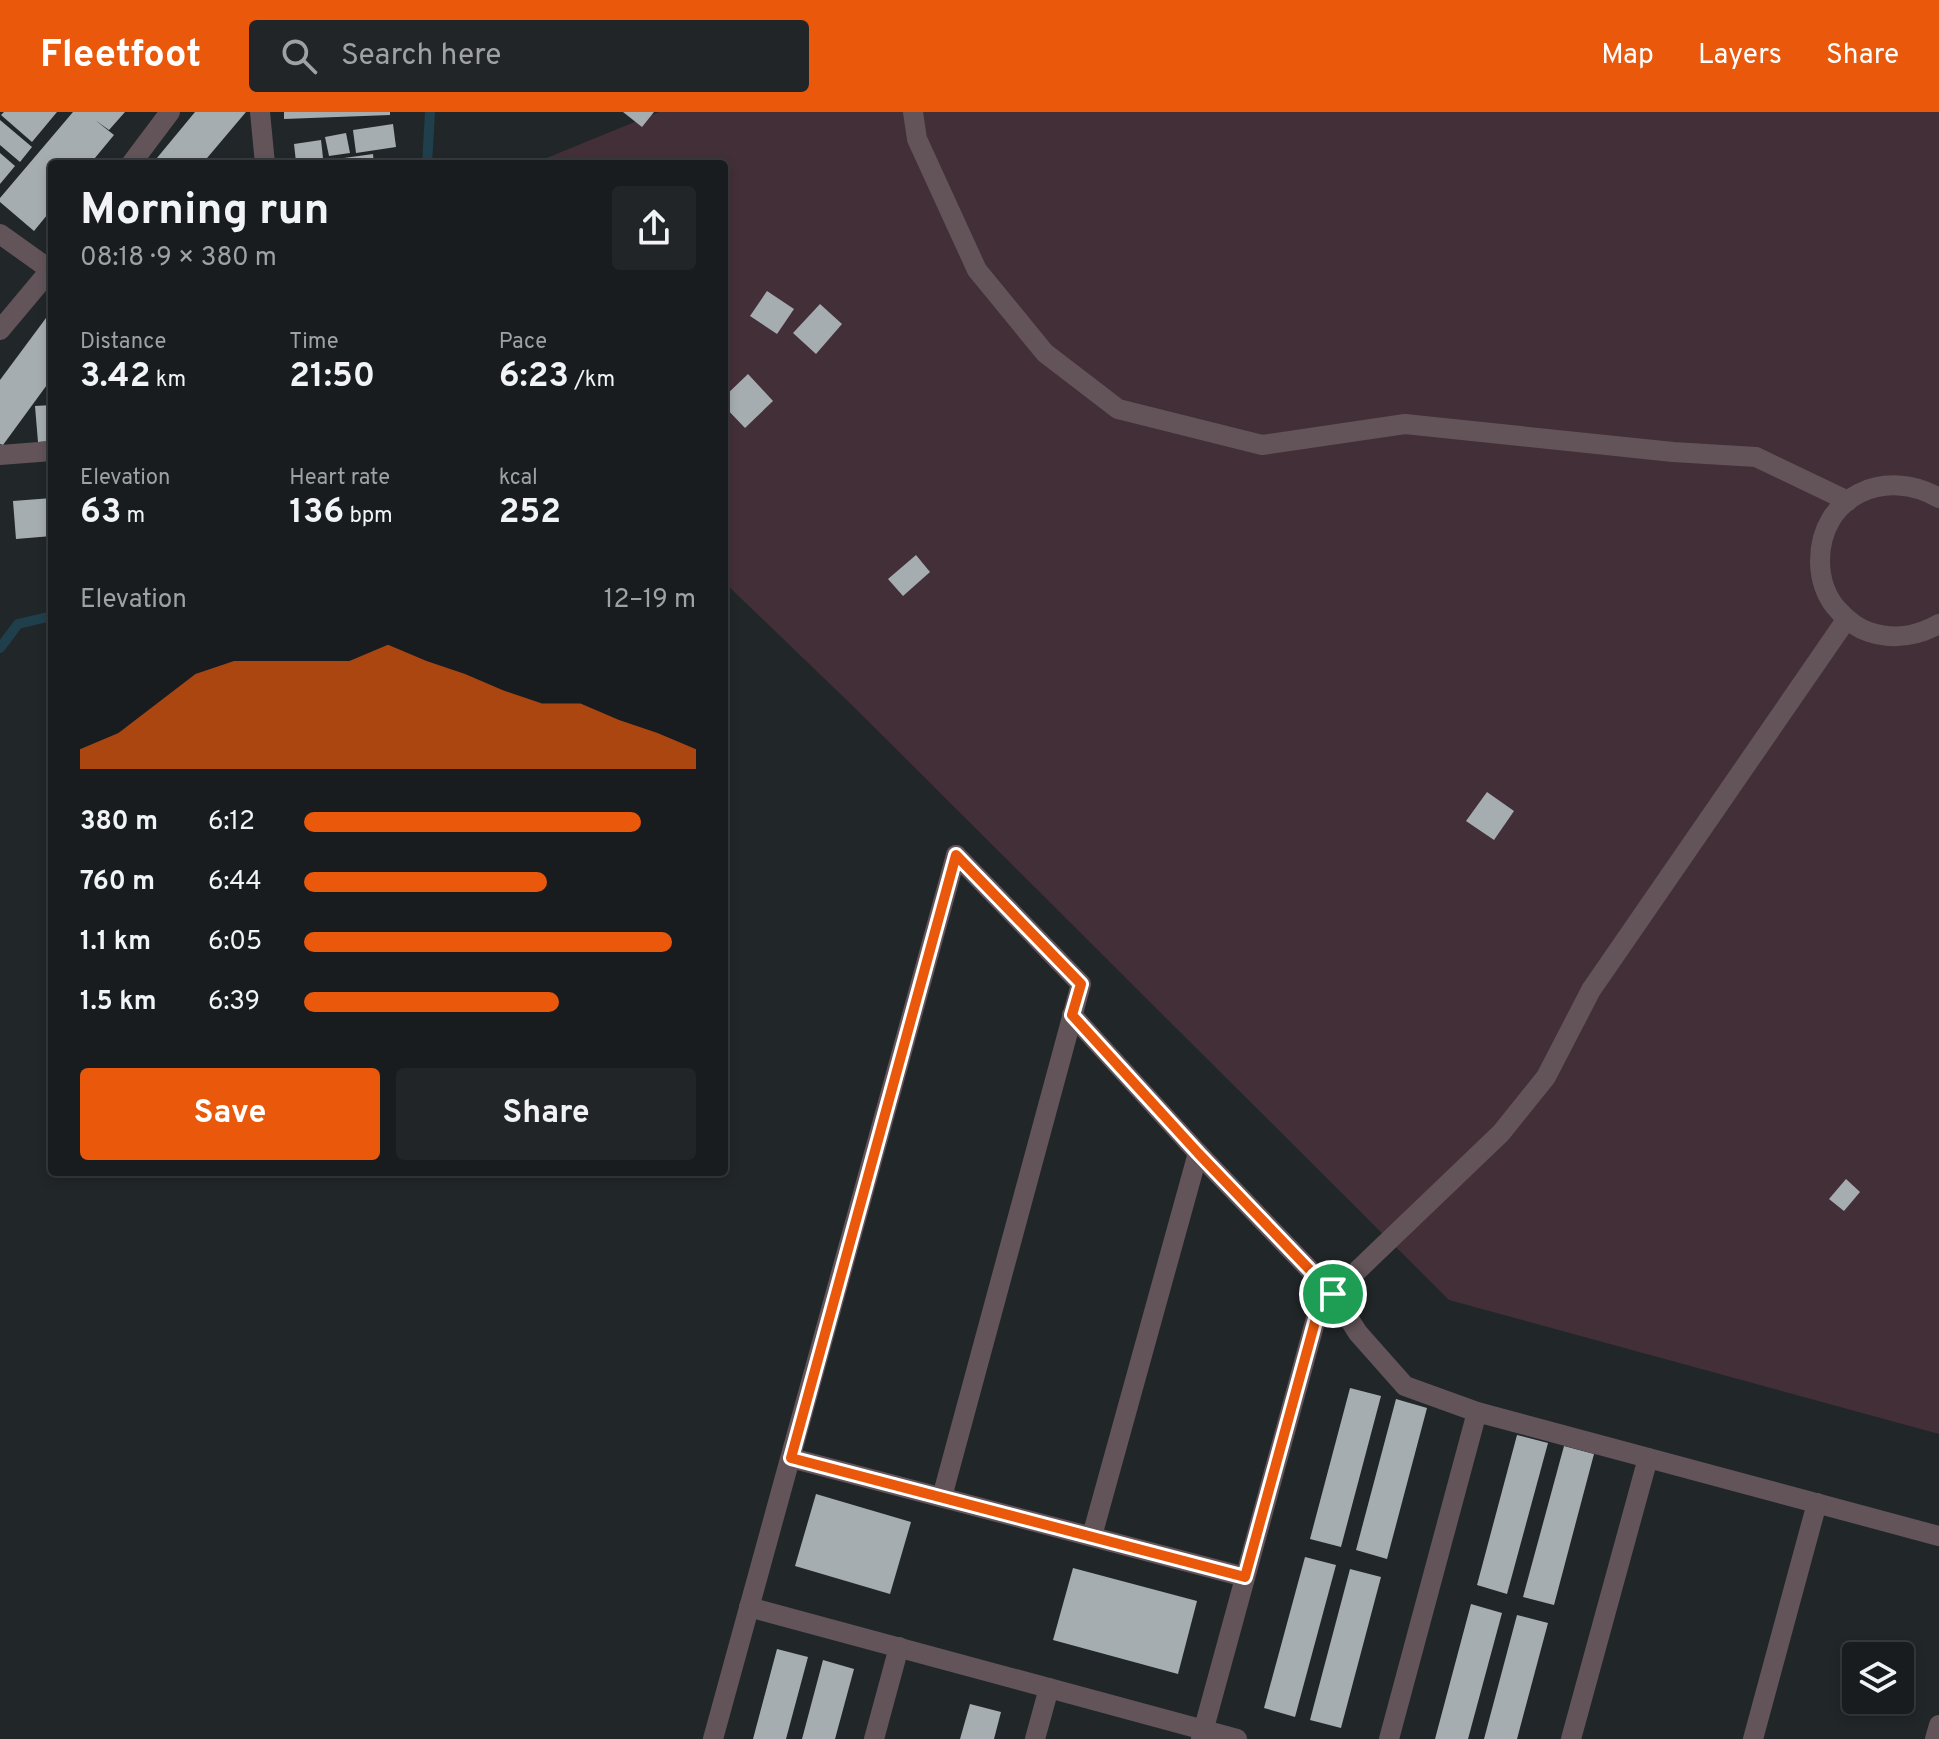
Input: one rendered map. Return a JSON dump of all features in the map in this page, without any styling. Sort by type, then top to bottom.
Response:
[{"type":"street","points":[[134,160],[170,112]]},
{"type":"street","points":[[260,112],[265,160]]},
{"type":"street","points":[[913,112],[917,139],[977,270],[1045,353],[1118,409],[1262,445],[1405,424],[1673,452],[1756,457],[1848,501]]},
{"type":"street","points":[[0,234],[48,267]]},
{"type":"street","points":[[0,330],[48,275]]},
{"type":"street","points":[[0,455],[48,451]]},
{"type":"street","points":[[1939,498],[1922,489],[1902,485],[1883,485],[1864,490],[1835,515],[1825,531],[1820,549],[1824,588],[1846,620],[1864,631],[1904,637],[1939,624]]},
{"type":"street","points":[[1202,1734],[1318,1311],[1501,1133],[1546,1077],[1591,990],[1846,620]]},
{"type":"street","points":[[713,1739],[956,855],[1081,984],[942,1497]]},
{"type":"street","points":[[1072,1015],[1333,1294],[1358,1333],[1405,1386],[1477,1412],[1939,1536]]},
{"type":"street","points":[[1092,1536],[1198,1153]]},
{"type":"street","points":[[1389,1739],[1477,1412]]},
{"type":"street","points":[[791,1458],[1245,1577]]},
{"type":"street","points":[[1571,1739],[1648,1458]]},
{"type":"street","points":[[1753,1739],[1817,1503]]},
{"type":"street","points":[[749,1607],[1049,1688],[1202,1734],[1237,1739]]},
{"type":"street","points":[[874,1739],[899,1647]]},
{"type":"street","points":[[1035,1739],[1049,1688]]},
{"type":"street","points":[[1935,1739],[1939,1725]]},
{"type":"shaded area","points":[[659,112],[1939,112],[1939,1434],[1449,1300],[856,709],[728,586],[728,160],[542,160]]},
{"type":"building","points":[[4,112],[57,112],[32,142],[1,115]]},
{"type":"building","points":[[73,112],[125,112],[109,130],[95,120],[114,135],[93,160],[48,160],[48,214],[34,231],[0,202],[0,198]]},
{"type":"building","points":[[195,112],[246,112],[205,160],[155,160]]},
{"type":"building","points":[[284,112],[390,112],[390,115],[284,119]]},
{"type":"building","points":[[623,112],[654,112],[642,127]]},
{"type":"building","points":[[0,120],[32,147],[20,162],[0,145]]},
{"type":"building","points":[[393,124],[396,147],[356,153],[353,130]]},
{"type":"building","points":[[346,133],[350,153],[329,156],[325,137]]},
{"type":"building","points":[[321,140],[323,158],[296,160],[294,144]]},
{"type":"building","points":[[0,153],[15,166],[0,184]]},
{"type":"building","points":[[373,154],[374,160],[330,160]]},
{"type":"building","points":[[767,291],[794,309],[777,334],[750,316]]},
{"type":"building","points":[[820,304],[842,324],[816,354],[793,333]]},
{"type":"building","points":[[48,319],[48,383],[3,445],[0,444],[0,380]]},
{"type":"building","points":[[748,374],[773,401],[745,428],[728,410],[728,393]]},
{"type":"building","points":[[48,405],[48,441],[38,442],[35,406]]},
{"type":"building","points":[[48,498],[48,536],[16,539],[13,501]]},
{"type":"building","points":[[916,555],[930,572],[903,596],[888,579]]},
{"type":"building","points":[[1487,792],[1514,811],[1494,840],[1466,821]]},
{"type":"building","points":[[1846,1179],[1860,1192],[1844,1211],[1829,1199]]},
{"type":"building","points":[[1350,1388],[1381,1396],[1341,1547],[1310,1539]]},
{"type":"building","points":[[1396,1399],[1427,1408],[1387,1559],[1356,1550]]},
{"type":"building","points":[[1517,1435],[1548,1443],[1507,1594],[1477,1585]]},
{"type":"building","points":[[1564,1446],[1594,1454],[1554,1605],[1523,1597]]},
{"type":"building","points":[[816,1494],[911,1522],[890,1594],[795,1566]]},
{"type":"building","points":[[1305,1557],[1336,1565],[1295,1717],[1264,1708]]},
{"type":"building","points":[[1073,1568],[1197,1601],[1178,1674],[1053,1640]]},
{"type":"building","points":[[1350,1569],[1381,1577],[1341,1728],[1310,1720]]},
{"type":"building","points":[[1471,1604],[1502,1613],[1468,1739],[1435,1739]]},
{"type":"building","points":[[1517,1615],[1548,1623],[1517,1739],[1484,1739]]},
{"type":"building","points":[[777,1649],[808,1657],[786,1739],[753,1739]]},
{"type":"building","points":[[823,1660],[854,1669],[835,1739],[802,1739]]},
{"type":"building","points":[[970,1704],[1001,1712],[994,1739],[960,1739]]},
{"type":"waterway","points":[[427,160],[430,112]]},
{"type":"waterway","points":[[0,648],[18,624],[48,617]]},
{"type":"route","points":[[956,855],[1081,984],[1072,1015],[1333,1294],[1318,1311],[1245,1577],[791,1458],[956,855]]}]
